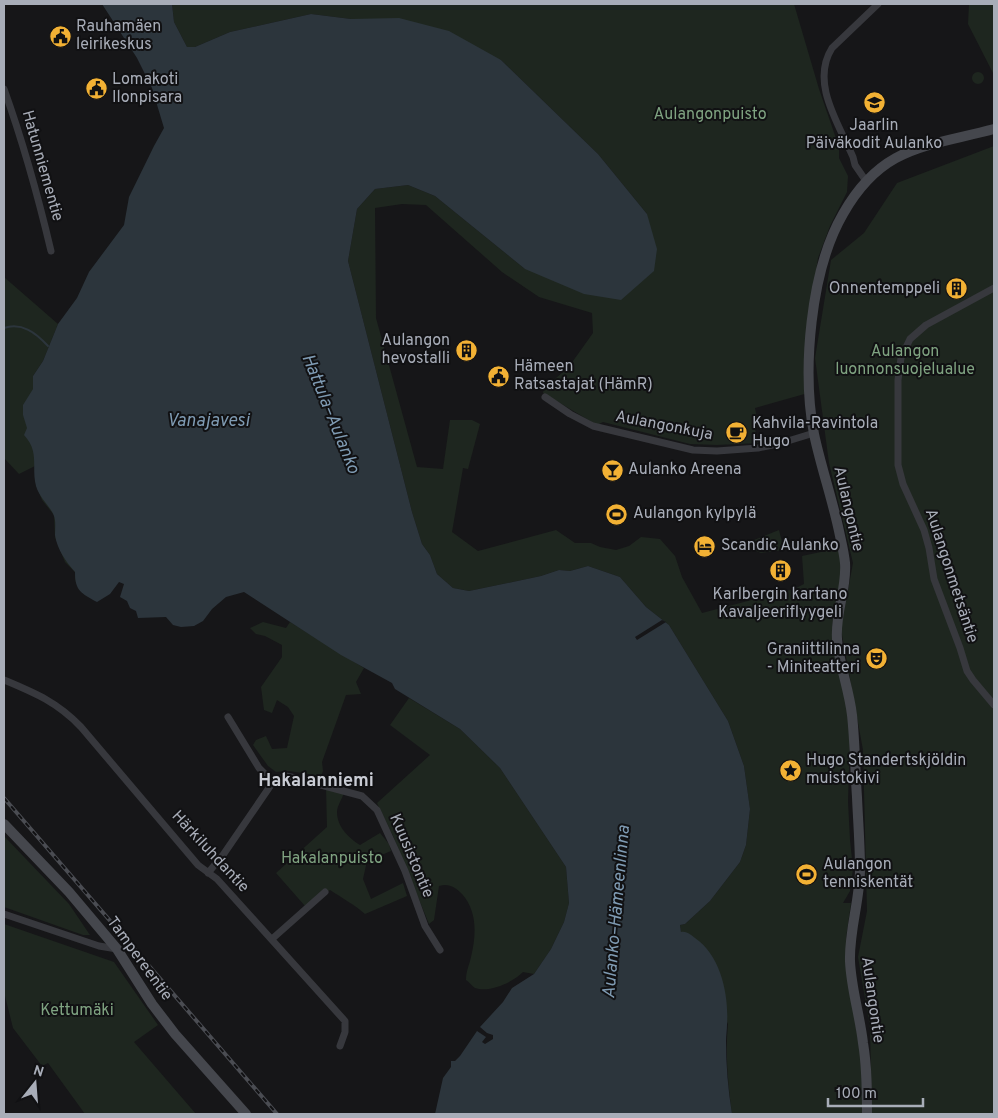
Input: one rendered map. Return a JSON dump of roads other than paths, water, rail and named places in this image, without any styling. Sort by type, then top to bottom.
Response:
[{"type":"main road","name":"Aulangontie","points":[[867,1114],[863,1042],[850,964],[850,937],[860,877],[852,713],[837,638],[837,619],[844,586],[845,560],[833,504],[814,433],[809,392],[810,344],[818,284],[827,250],[841,216],[866,180],[879,168],[921,146],[994,129]]},
{"type":"main road","name":"Tampereentie","points":[[4,824],[69,892],[117,949],[152,1004],[175,1034],[246,1114]]},
{"type":"street","points":[[866,180],[855,165],[830,105],[823,76],[828,55],[832,48],[878,4]]},
{"type":"street","name":"Hatunniementie","points":[[4,90],[43,215],[51,251]]},
{"type":"street","name":"Aulangonmetsäntie","points":[[994,288],[932,321],[910,339],[901,358],[898,380],[898,465],[903,484],[924,530],[934,578],[967,671],[994,705]]},
{"type":"street","name":"Aulangonkuja","points":[[546,397],[570,414],[594,426],[693,450],[717,451],[758,448],[814,433]]},
{"type":"street","name":"Härkiluhdantie","points":[[4,680],[48,699],[73,718],[198,865],[217,879],[345,1021],[345,1032],[340,1046]]},
{"type":"street","points":[[208,873],[238,834],[273,782],[254,760],[228,717]]},
{"type":"street","name":"Kuusistontie","points":[[273,782],[286,776],[292,777],[362,796],[370,802],[376,810],[405,871],[425,926],[440,950]]},
{"type":"street","points":[[272,939],[325,892]]},
{"type":"street","points":[[4,914],[99,946],[117,949]]},
{"type":"water","name":"Vanajavesi","points":[[102,4],[172,4],[174,22],[187,47],[195,47],[230,32],[311,14],[351,19],[399,18],[449,31],[501,60],[598,154],[647,214],[657,249],[654,271],[621,300],[584,294],[525,269],[435,196],[408,185],[375,189],[357,209],[348,261],[412,512],[422,544],[430,555],[437,574],[453,588],[469,591],[541,576],[559,570],[570,571],[588,566],[620,577],[646,607],[669,625],[728,721],[744,766],[750,809],[746,845],[740,862],[710,901],[685,924],[680,925],[681,932],[690,934],[704,946],[711,955],[722,977],[727,1013],[726,1059],[732,1114],[435,1114],[443,1078],[451,1067],[451,1061],[455,1061],[460,1056],[477,1031],[486,1037],[482,1042],[485,1044],[493,1039],[493,1035],[480,1027],[503,1002],[512,988],[534,974],[551,949],[564,922],[569,903],[566,867],[500,768],[460,729],[395,689],[392,683],[341,655],[244,592],[226,597],[212,609],[203,621],[194,626],[181,627],[173,625],[166,617],[138,618],[136,611],[130,608],[127,601],[120,597],[124,584],[119,582],[110,594],[97,602],[80,591],[76,583],[75,572],[65,560],[58,545],[55,535],[54,516],[36,486],[34,454],[29,441],[24,435],[27,428],[23,415],[23,405],[33,389],[33,376],[43,361],[58,324],[77,298],[89,272],[124,225],[129,197],[164,128],[152,88],[137,58]]},
{"type":"waterway","points":[[4,328],[17,326],[28,330],[48,346]]},
{"type":"railway","points":[[4,798],[277,1114]]},
{"type":"place","name":"Rauhamäen leirikeskus","points":[[60,36]]},
{"type":"place","name":"Lomakoti Ilonpisara","points":[[96,89]]},
{"type":"place","name":"Jaarlin Päiväkodit Aulanko","points":[[874,102]]},
{"type":"place","name":"Onnentemppeli","points":[[956,289]]},
{"type":"place","name":"Aulangon hevostalli","points":[[466,350]]},
{"type":"place","name":"Hämeen Ratsastajat (HämR)","points":[[498,376]]},
{"type":"place","name":"Kahvila-Ravintola Hugo","points":[[736,433]]},
{"type":"place","name":"Aulanko Areena","points":[[612,470]]},
{"type":"place","name":"Aulangon kylpylä","points":[[617,514]]},
{"type":"place","name":"Scandic Aulanko","points":[[705,546]]},
{"type":"place","name":"Karlbergin kartano Kavaljeeriflyygeli","points":[[780,571]]},
{"type":"place","name":"Graniittilinna - Miniteatteri","points":[[876,659]]},
{"type":"place","name":"Hugo Standertskjöldin muistokivi","points":[[790,770]]},
{"type":"place","name":"Aulangon tenniskentät","points":[[807,874]]},
{"type":"district","name":"Hakalanniemi","points":[[316,781]]},
{"type":"park label","name":"Aulangonpuisto","points":[[710,115]]},
{"type":"park label","name":"Aulangon luonnonsuojelualue","points":[[905,361]]},
{"type":"park label","name":"Hakalanpuisto","points":[[332,859]]},
{"type":"park label","name":"Kettumäki","points":[[77,1011]]},
{"type":"water label","name":"Hattula–Aulanko","points":[[330,414]]},
{"type":"water label","name":"Aulanko–Hämeenlinna","points":[[617,912]]}]
